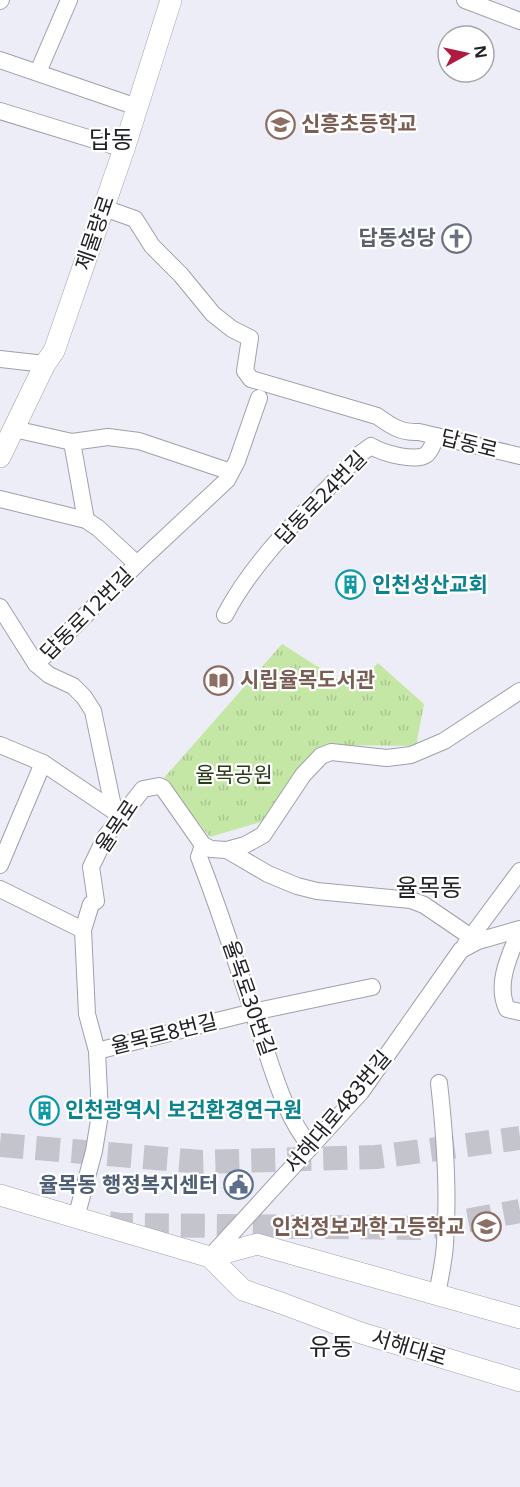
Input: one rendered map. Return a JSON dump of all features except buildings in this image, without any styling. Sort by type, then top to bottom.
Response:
[{"type":"main road","name":"제물량로","points":[[6,442],[45,364],[54,351],[124,149],[171,0]]},
{"type":"main road","name":"서해대로","points":[[0,1195],[210,1257],[243,1290],[360,1333],[520,1381]]},
{"type":"main road","points":[[210,1257],[257,1244],[520,1318]]},
{"type":"street","points":[[38,72],[69,0]]},
{"type":"street","points":[[465,0],[520,21]]},
{"type":"street","points":[[0,60],[137,107]]},
{"type":"street","points":[[0,111],[124,149]]},
{"type":"street","name":"답동로","points":[[104,208],[135,219],[152,246],[181,275],[213,314],[232,329],[250,338],[245,371],[251,379],[377,416],[394,428],[520,456]]},
{"type":"street","points":[[0,359],[45,364]]},
{"type":"street","name":"답동로12번길","points":[[36,664],[226,480],[260,398]]},
{"type":"street","name":"답동로24번길","points":[[225,615],[240,588],[280,537],[360,454],[371,446],[385,453],[419,458],[429,452],[436,436]]},
{"type":"street","points":[[6,442],[72,442],[108,437],[139,441],[231,472]]},
{"type":"street","points":[[0,499],[92,524],[72,442]]},
{"type":"street","name":"답동로12번길","points":[[92,524],[137,564]]},
{"type":"street","points":[[0,607],[36,664],[49,675],[73,686],[93,711],[119,811]]},
{"type":"street","points":[[202,845],[211,849],[227,850],[245,845],[263,835],[303,775],[321,756],[331,752],[387,758],[411,755],[444,741],[520,691]]},
{"type":"street","points":[[0,745],[43,763],[119,811]]},
{"type":"street","points":[[0,866],[43,763]]},
{"type":"street","name":"율목로","points":[[76,1218],[99,1130],[100,1114],[96,1051],[87,1014],[83,930],[91,904],[96,901],[91,867],[119,811],[143,789],[159,786],[163,788],[202,845]]},
{"type":"street","name":"율목로30번길","points":[[202,845],[200,856],[202,865],[289,1114],[311,1147]]},
{"type":"street","points":[[227,850],[268,874],[297,886],[317,891],[411,900],[424,905],[466,943],[520,929]]},
{"type":"street","name":"서해대로483번길","points":[[210,1257],[361,1092],[520,871]]},
{"type":"street","points":[[0,889],[83,930]]},
{"type":"street","points":[[520,929],[502,980],[501,998],[507,1010],[520,1012]]},
{"type":"street","name":"율목로8번길","points":[[96,1051],[253,1012],[372,987]]},
{"type":"street","points":[[437,1294],[445,1247],[447,1208],[439,1083]]},
{"type":"green space","name":"율목공원","points":[[282,644],[353,689],[378,663],[424,704],[416,746],[338,745],[315,750],[264,821],[210,837],[163,779]]},
{"type":"tunnel","points":[[0,1145],[202,1162],[376,1157],[520,1138]]},
{"type":"tunnel","points":[[109,1223],[121,1225],[427,1228],[520,1211]]},
{"type":"place","name":"신흥초등학교","points":[[280,124]]},
{"type":"place","name":"답동성당","points":[[457,238]]},
{"type":"place","name":"인천성산교회","points":[[351,585]]},
{"type":"place","name":"시립율목도서관","points":[[219,680]]},
{"type":"place","name":"인천광역시 보건환경연구원","points":[[44,1110]]},
{"type":"place","name":"율목동 행정복지센터","points":[[239,1185]]},
{"type":"place","name":"인천정보과학고등학교","points":[[486,1227]]},
{"type":"district","name":"답동","points":[[111,140]]},
{"type":"district","name":"율목동","points":[[429,888]]},
{"type":"district","name":"유동","points":[[331,1347]]}]
